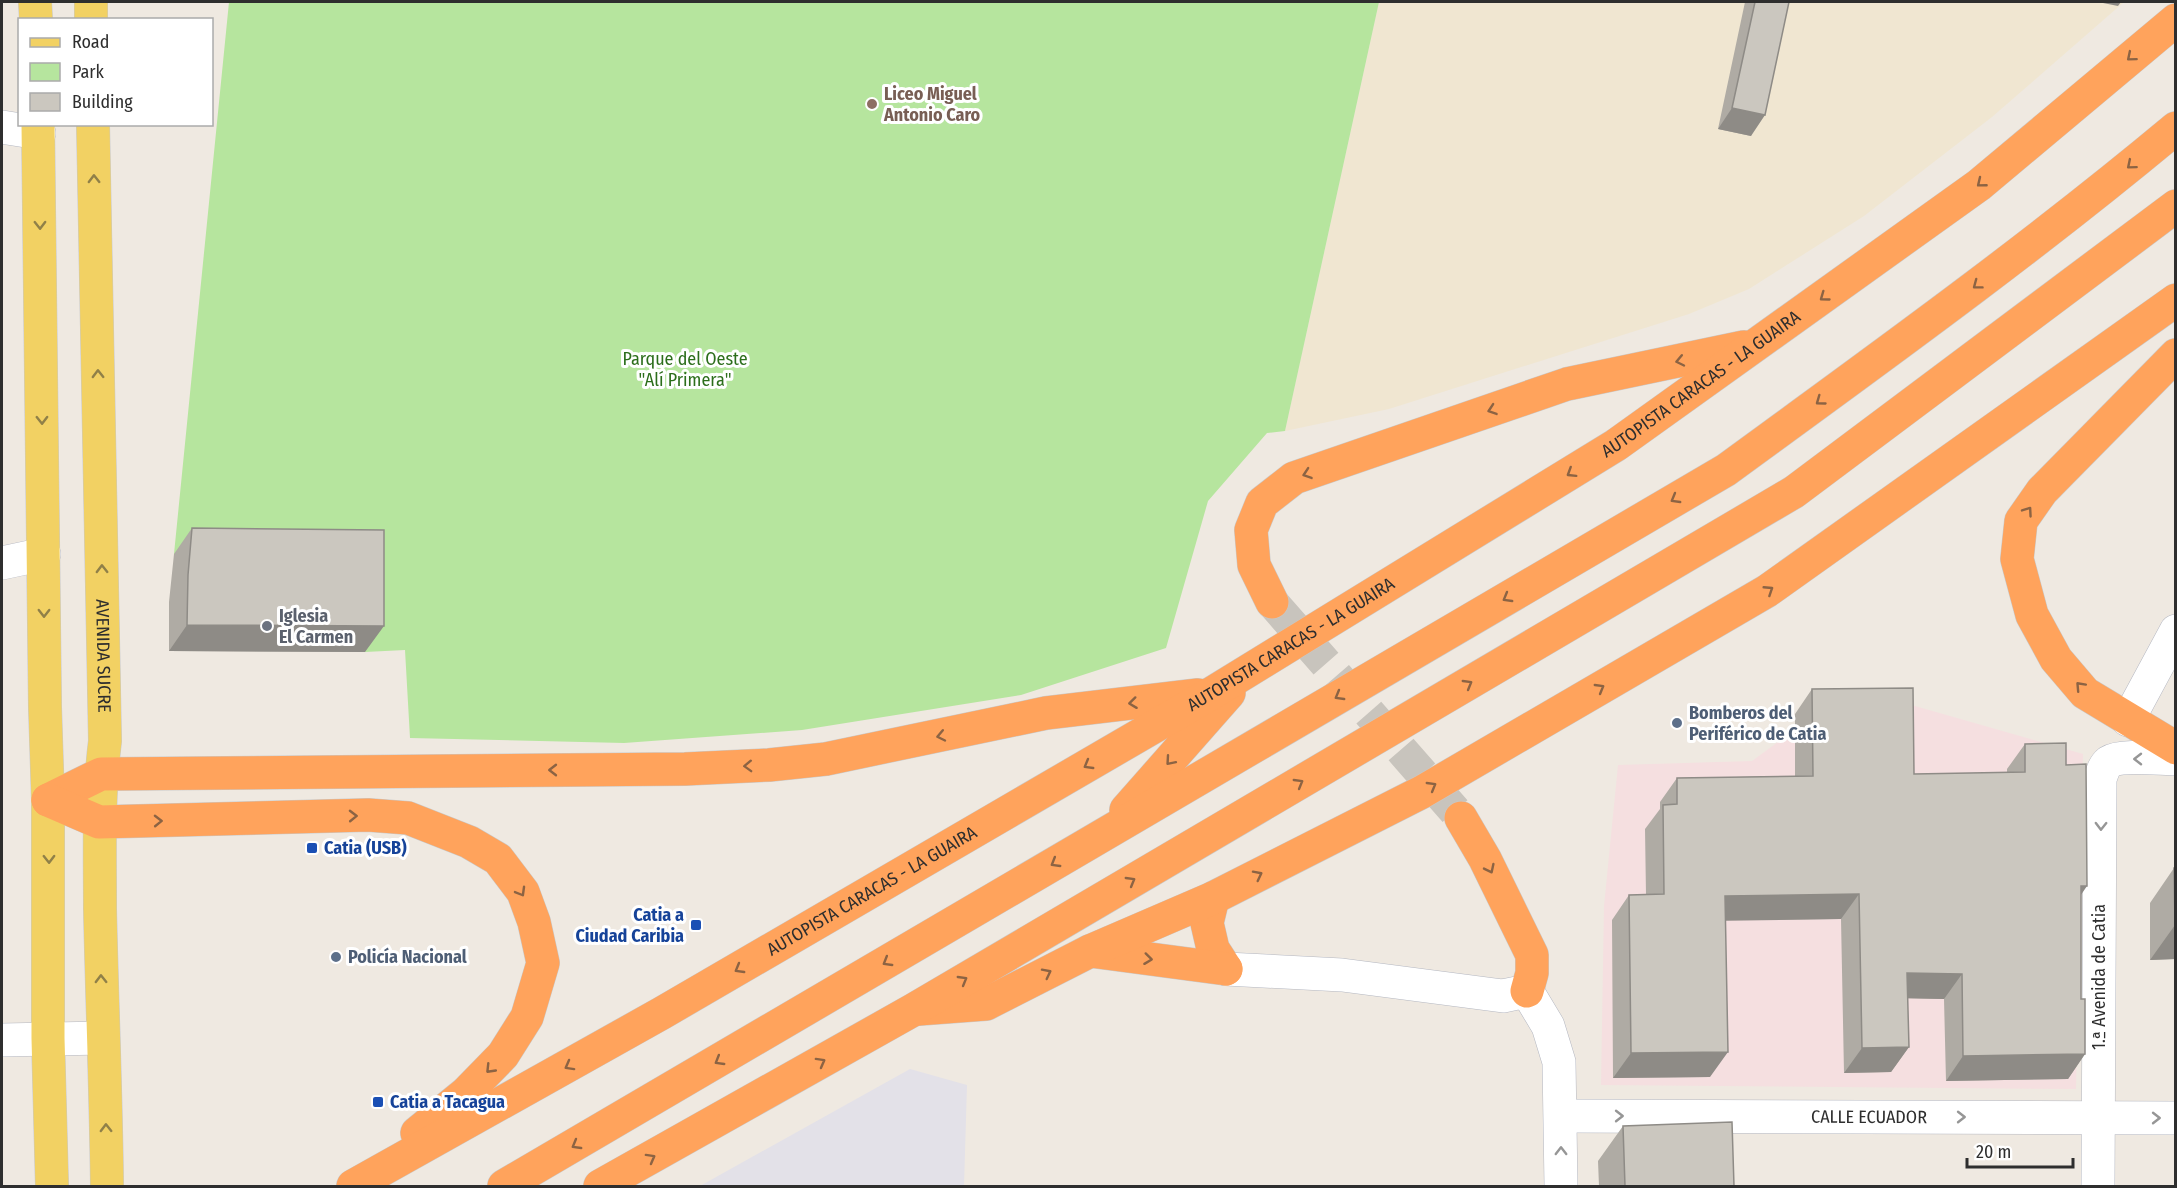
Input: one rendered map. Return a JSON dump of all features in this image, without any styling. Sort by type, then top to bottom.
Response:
[{"type":"highway","name":"AUTOPISTA CARACAS - LA GUAIRA","points":[[355,1185],[662,1013],[1212,693],[1616,445],[1978,185],[2175,20]]},
{"type":"highway","points":[[504,1186],[1726,470],[2094,196],[2175,128]]},
{"type":"highway","points":[[600,1186],[913,1010],[1794,492],[2175,206]]},
{"type":"highway","points":[[913,1010],[986,1004],[1090,951],[1213,898],[1422,792],[1767,591],[2175,300]]},
{"type":"highway","points":[[1272,602],[1254,565],[1251,530],[1262,503],[1294,478],[1567,384],[1758,345]]},
{"type":"highway","points":[[2175,355],[2042,491],[2022,521],[2017,559],[2032,615],[2056,659],[2085,693],[2175,748]]},
{"type":"highway","points":[[1105,833],[1250,669]]},
{"type":"highway","points":[[48,801],[101,774],[614,770],[769,765],[826,759],[1046,713],[1212,693]]},
{"type":"highway","points":[[48,801],[99,822],[368,815],[408,818],[469,842],[498,860],[523,892],[534,922],[543,963],[527,1017],[503,1055],[466,1093],[355,1185]]},
{"type":"highway","points":[[1461,818],[1485,859],[1532,955],[1532,973],[1527,991]]},
{"type":"highway","points":[[1213,898],[1207,922],[1214,949],[1226,969]]},
{"type":"highway","points":[[1090,951],[1226,969]]},
{"type":"main road","points":[[35,2],[36,18]]},
{"type":"main road","points":[[91,2],[91,18]]},
{"type":"main road","name":"AVENIDA SUCRE","points":[[93,126],[105,741],[99,822],[107,1186]]},
{"type":"main road","points":[[38,129],[48,801],[48,1038],[52,1186]]},
{"type":"street","points":[[2,127],[38,129]]},
{"type":"street","points":[[2,563],[44,554]]},
{"type":"street","points":[[2128,720],[2175,631]]},
{"type":"street","name":"1.ª Avenida de Catia","points":[[2098,1186],[2100,779],[2104,768],[2110,762],[2119,759],[2175,759]]},
{"type":"street","points":[[1226,969],[1342,975],[1503,996],[1527,991],[1548,1026],[1559,1062],[1561,1186]]},
{"type":"street","points":[[2,1040],[104,1038]]},
{"type":"street","name":"CALLE ECUADOR","points":[[1561,1116],[2175,1118]]},
{"type":"shaded area","points":[[1379,2],[2124,2],[1992,117],[1864,216],[1749,289],[1689,314],[1389,409],[1285,431]]},
{"type":"shaded area","points":[[1852,688],[2083,754],[2076,1089],[1601,1085],[1604,906],[1618,765],[1752,761]]},
{"type":"shaded area","points":[[910,1069],[967,1085],[964,1186],[700,1186]]},
{"type":"green space","name":"Parque del Oeste \"Alí Primera\"","points":[[229,2],[1379,2],[1285,431],[1267,433],[1208,501],[1166,648],[1021,695],[802,730],[624,743],[410,738],[405,650],[365,652],[174,554]]},
{"type":"building","points":[[1755,2],[1789,2],[1765,115],[1732,108]]},
{"type":"building","name":"Iglesia El Carmen","points":[[192,528],[384,530],[384,626],[187,625]]},
{"type":"building","points":[[1913,688],[1914,774],[2025,772],[2025,744],[2066,743],[2066,765],[2086,764],[2087,886],[2081,886],[2081,999],[2085,999],[2085,1054],[1963,1056],[1962,974],[1907,973],[1909,1047],[1862,1048],[1859,894],[1725,896],[1728,1052],[1631,1053],[1629,895],[1664,894],[1663,805],[1677,804],[1677,778],[1813,776],[1812,689]]},
{"type":"building","points":[[2174,868],[2175,868],[2175,925]]},
{"type":"building","points":[[1732,1122],[1734,1186],[1625,1186],[1623,1126]]},
{"type":"tunnel","points":[[1272,602],[1461,818]]},
{"type":"place","name":"Liceo Miguel Antonio Caro","points":[[872,104]]},
{"type":"place","name":"Iglesia El Carmen","points":[[267,626]]},
{"type":"place","name":"Bomberos del Periférico de Catia","points":[[1677,723]]},
{"type":"place","name":"Catia (USB)","points":[[312,848]]},
{"type":"place","name":"Catia a Ciudad Caribia","points":[[696,925]]},
{"type":"place","name":"Policía Nacional","points":[[336,957]]},
{"type":"place","name":"Catia a Tacagua","points":[[378,1102]]}]
